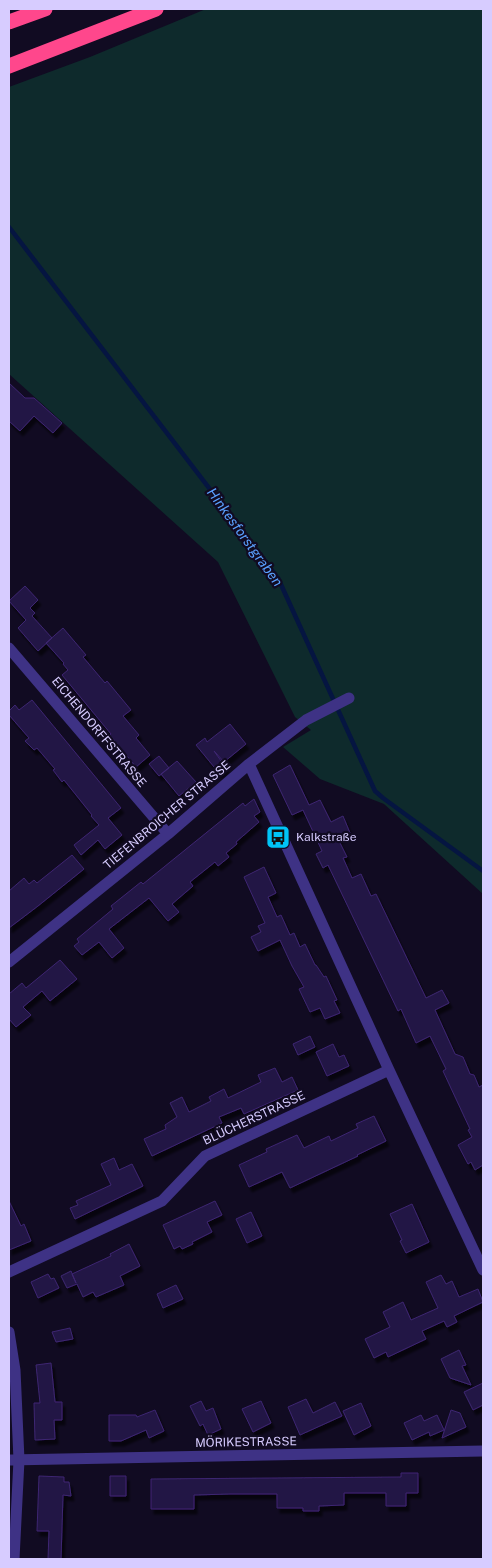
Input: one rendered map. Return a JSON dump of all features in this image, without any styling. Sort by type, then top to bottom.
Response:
[{"type":"highway","points":[[9,22],[45,9]]},
{"type":"highway","points":[[9,66],[156,9]]},
{"type":"street","name":"EICHENDORFFSTRASSE","points":[[9,648],[168,834]]},
{"type":"street","name":"TIEFENBROICHER STRASSE","points":[[9,962],[168,834],[249,764],[306,720],[349,698]]},
{"type":"street","points":[[249,764],[483,1270]]},
{"type":"street","name":"BLÜCHERSTRASSE","points":[[9,1272],[162,1201],[205,1156],[389,1070]]},
{"type":"street","points":[[9,1332],[15,1370],[14,1559]]},
{"type":"street","name":"MÖRIKESTRASSE","points":[[14,1460],[483,1451]]},
{"type":"green space","points":[[206,9],[483,9],[483,894],[384,804],[320,779],[283,747],[311,730],[295,717],[218,562],[9,374],[9,87],[90,57]]},
{"type":"building","points":[[9,383],[25,398],[34,398],[62,423],[53,433],[34,416],[20,431],[9,421]]},
{"type":"building","points":[[25,586],[38,600],[30,608],[35,613],[32,616],[52,638],[38,651],[18,628],[26,620],[9,601]]},
{"type":"building","points":[[63,628],[86,655],[83,657],[105,683],[107,681],[131,710],[123,716],[139,735],[136,738],[150,755],[136,767],[62,675],[68,670],[46,643]]},
{"type":"building","points":[[32,700],[121,808],[108,818],[122,835],[105,849],[98,840],[81,855],[74,845],[99,825],[64,780],[62,782],[53,770],[55,769],[37,748],[34,750],[25,741],[29,738],[9,715],[9,711],[15,705],[19,710]]},
{"type":"building","points":[[230,724],[246,744],[224,762],[214,751],[226,768],[219,773],[196,745],[205,738],[207,742]]},
{"type":"building","points":[[159,756],[169,768],[159,776],[149,764]]},
{"type":"building","points":[[177,761],[196,782],[179,796],[161,774]]},
{"type":"building","points":[[290,765],[309,805],[320,800],[331,822],[343,816],[350,833],[338,839],[347,857],[343,858],[352,878],[361,874],[371,896],[376,894],[426,998],[442,990],[449,1003],[435,1010],[455,1054],[463,1057],[470,1074],[474,1075],[479,1087],[483,1085],[483,1165],[475,1170],[471,1162],[468,1164],[458,1145],[472,1137],[468,1130],[470,1129],[443,1071],[446,1069],[430,1036],[416,1043],[401,1009],[398,1011],[328,865],[323,868],[316,854],[322,851],[303,810],[292,815],[273,775]]},
{"type":"building","points":[[254,799],[260,812],[254,816],[259,822],[226,853],[229,857],[218,866],[215,862],[190,882],[193,886],[172,904],[179,912],[168,921],[149,898],[109,929],[124,948],[112,958],[99,942],[82,955],[74,946],[79,942],[77,939],[113,909],[111,906],[141,882],[143,884],[243,803],[245,806]]},
{"type":"building","points":[[72,855],[84,869],[9,928],[9,891],[24,878],[29,884],[34,880],[37,883]]},
{"type":"building","points":[[264,867],[276,893],[268,897],[277,917],[281,915],[290,935],[294,933],[300,947],[305,944],[315,965],[324,977],[326,976],[337,1000],[334,1001],[340,1013],[325,1019],[320,1008],[310,1012],[299,989],[304,987],[280,940],[258,951],[251,937],[261,932],[258,926],[265,923],[244,877]]},
{"type":"building","points":[[60,960],[77,979],[50,1001],[42,991],[23,1007],[31,1015],[16,1027],[9,1019],[9,994],[22,983],[26,988]]},
{"type":"building","points":[[310,1036],[315,1047],[298,1055],[293,1044]]},
{"type":"building","points":[[333,1044],[339,1057],[344,1055],[349,1066],[327,1076],[316,1052]]},
{"type":"building","points":[[275,1068],[282,1082],[292,1077],[298,1090],[244,1114],[241,1108],[219,1117],[222,1123],[152,1156],[144,1139],[166,1129],[165,1125],[177,1117],[170,1103],[182,1097],[189,1112],[211,1101],[209,1097],[224,1089],[228,1098],[261,1082],[258,1075]]},
{"type":"building","points":[[374,1116],[386,1141],[290,1188],[282,1172],[249,1187],[239,1165],[267,1152],[266,1149],[297,1135],[304,1148],[329,1136],[331,1141],[358,1128],[356,1124]]},
{"type":"building","points":[[114,1158],[119,1170],[132,1164],[143,1186],[75,1219],[70,1208],[78,1205],[76,1201],[111,1185],[101,1164]]},
{"type":"building","points":[[9,1201],[21,1226],[24,1224],[31,1241],[9,1250]]},
{"type":"building","points":[[215,1201],[222,1215],[207,1222],[212,1232],[182,1249],[180,1246],[174,1249],[163,1225]]},
{"type":"building","points":[[412,1204],[429,1242],[406,1253],[390,1214]]},
{"type":"building","points":[[251,1212],[262,1236],[247,1243],[236,1219]]},
{"type":"building","points":[[129,1244],[140,1266],[120,1276],[124,1285],[96,1297],[93,1292],[83,1297],[77,1284],[67,1288],[61,1276],[71,1271],[72,1274],[111,1256],[110,1254]]},
{"type":"building","points":[[48,1274],[51,1279],[54,1278],[59,1288],[38,1298],[31,1282]]},
{"type":"building","points":[[441,1275],[446,1284],[452,1281],[459,1297],[478,1289],[483,1302],[454,1316],[457,1322],[447,1327],[444,1321],[422,1331],[426,1339],[388,1357],[386,1352],[374,1358],[365,1339],[390,1327],[383,1312],[403,1302],[411,1320],[438,1308],[426,1282]]},
{"type":"building","points":[[176,1285],[183,1299],[163,1308],[157,1294]]},
{"type":"building","points":[[70,1328],[73,1339],[56,1342],[52,1332]]},
{"type":"building","points":[[459,1350],[466,1365],[462,1366],[471,1385],[450,1378],[441,1359]]},
{"type":"building","points":[[51,1363],[55,1402],[62,1402],[62,1420],[54,1420],[55,1439],[35,1440],[34,1403],[40,1403],[36,1365]]},
{"type":"building","points":[[483,1383],[483,1405],[473,1410],[464,1392]]},
{"type":"building","points":[[306,1399],[313,1413],[335,1402],[342,1416],[300,1435],[288,1407]]},
{"type":"building","points":[[201,1401],[206,1411],[213,1408],[221,1429],[208,1435],[203,1424],[200,1426],[190,1406]]},
{"type":"building","points":[[261,1401],[271,1423],[253,1432],[242,1409]]},
{"type":"building","points":[[361,1403],[371,1426],[354,1435],[343,1411]]},
{"type":"building","points":[[155,1410],[164,1431],[149,1438],[146,1430],[121,1441],[109,1441],[109,1415],[136,1415],[137,1417]]},
{"type":"building","points":[[451,1410],[460,1413],[466,1427],[442,1438]]},
{"type":"building","points":[[421,1415],[424,1421],[437,1415],[444,1430],[430,1436],[429,1432],[412,1440],[404,1423]]},
{"type":"building","points":[[401,1473],[418,1473],[418,1493],[406,1493],[406,1506],[386,1506],[386,1493],[344,1493],[344,1505],[319,1506],[319,1511],[303,1511],[303,1508],[277,1508],[277,1494],[230,1494],[194,1495],[194,1509],[151,1509],[151,1479],[401,1477]]},
{"type":"building","points":[[39,1476],[64,1477],[64,1482],[69,1482],[71,1496],[63,1495],[61,1559],[48,1559],[49,1531],[37,1531]]},
{"type":"building","points":[[110,1476],[126,1476],[126,1496],[110,1496]]},
{"type":"waterway","name":"Hinkesforstgraben","points":[[9,227],[278,578],[375,791],[483,871]]},
{"type":"place","name":"Kalkstraße","points":[[278,837]]}]
